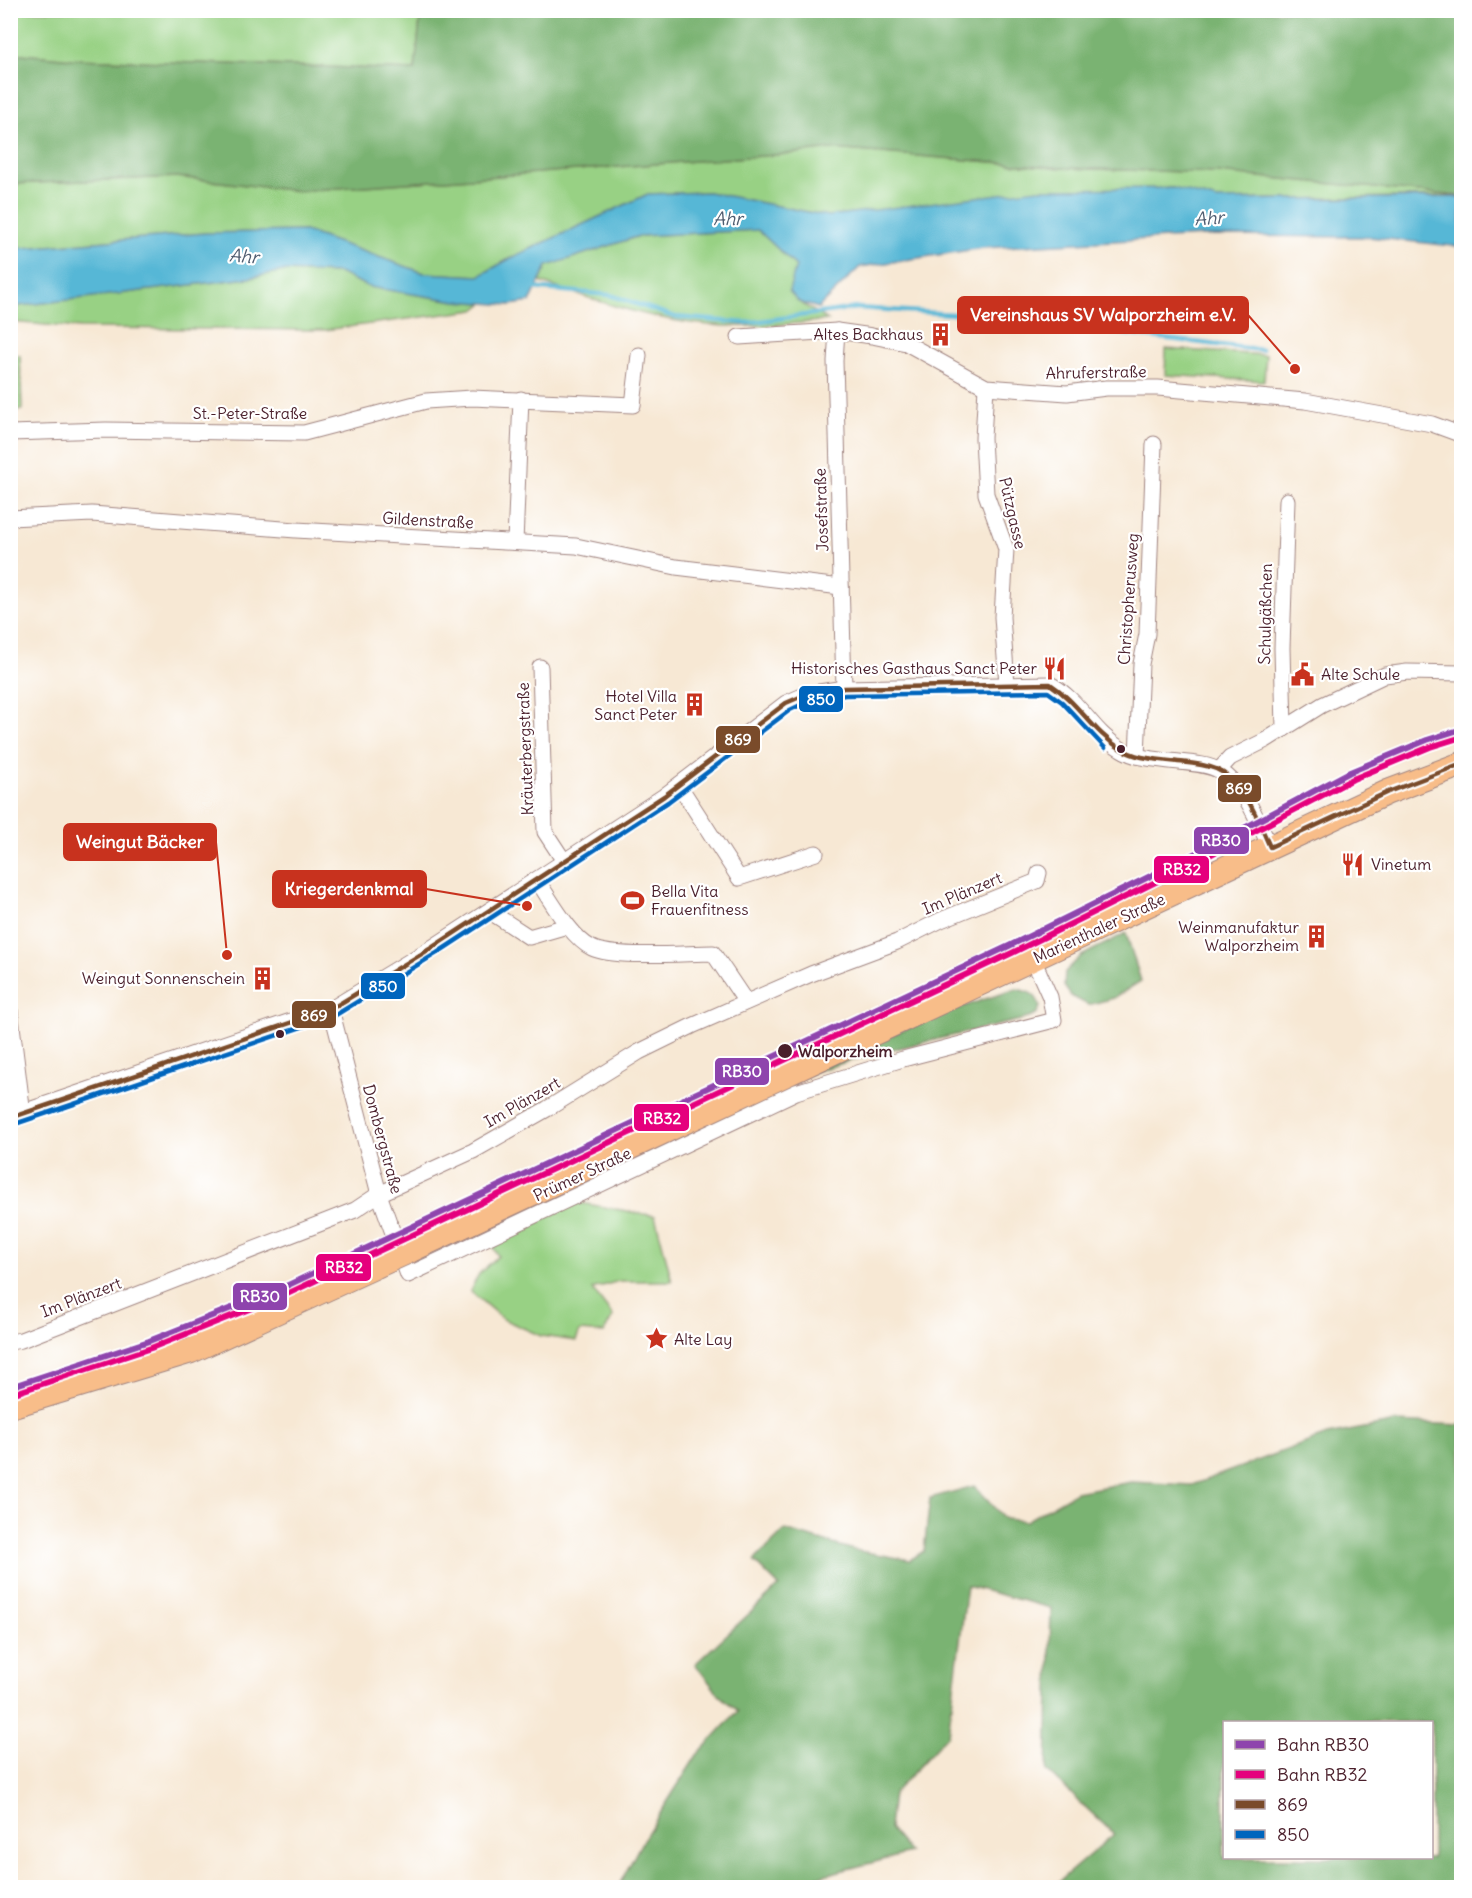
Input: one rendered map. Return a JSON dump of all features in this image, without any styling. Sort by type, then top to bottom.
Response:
[{"type":"main road","name":"Marienthaler Straße","points":[[10,1406],[191,1351],[1388,792],[1461,764]]},
{"type":"street","name":"Ahruferstraße","points":[[739,337],[836,337],[906,342],[986,387],[1067,393],[1106,388],[1158,388],[1305,401],[1432,424],[1461,435]]},
{"type":"street","name":"Josefstraße","points":[[836,337],[844,688]]},
{"type":"street","name":"St.-Peter-Straße","points":[[10,433],[106,430],[304,433],[426,401],[472,398],[633,405],[639,355]]},
{"type":"street","name":"Pützgasse","points":[[986,387],[983,438],[986,494],[1006,549],[1002,617],[1007,684]]},
{"type":"street","points":[[515,542],[521,399]]},
{"type":"street","name":"Christopherusweg","points":[[1137,756],[1141,664],[1147,634],[1154,444]]},
{"type":"street","name":"Schulgäßchen","points":[[1284,729],[1282,648],[1287,500]]},
{"type":"street","name":"Gildenstraße","points":[[10,518],[92,514],[296,530],[576,546],[676,567],[842,587]]},
{"type":"street","name":"Kräuterbergstraße","points":[[540,667],[545,832],[564,861]]},
{"type":"street","points":[[1219,770],[1230,758],[1284,729],[1322,705],[1385,675],[1407,672],[1461,673]]},
{"type":"street","points":[[10,1010],[16,1116],[331,1009],[537,879],[679,784],[786,703],[807,694],[844,688],[1050,684],[1063,691],[1075,702],[1102,736],[1126,752],[1137,756],[1219,770],[1238,787],[1270,847]]},
{"type":"street","points":[[679,784],[739,878],[816,853]]},
{"type":"street","name":"Im Plänzert","points":[[10,1342],[21,1340],[355,1210],[379,1194],[473,1151],[547,1109],[639,1052],[811,974],[897,942],[941,920],[1037,881],[1039,873]]},
{"type":"street","points":[[537,879],[567,926],[591,947],[609,953],[713,953],[746,1002]]},
{"type":"street","points":[[489,910],[529,937],[567,926]]},
{"type":"street","name":"Prümer Straße","points":[[408,1275],[796,1092],[903,1059],[1054,1020],[1050,997],[1033,959]]},
{"type":"street","name":"Dombergstraße","points":[[331,1009],[379,1194],[408,1275]]},
{"type":"green space","points":[[421,10],[1461,11],[1461,196],[1218,173],[1064,168],[833,149],[299,191],[177,177],[11,184],[11,53],[72,59],[415,70]]},
{"type":"green space","points":[[10,11],[421,11],[415,70],[72,59],[11,53]]},
{"type":"green space","points":[[833,149],[1064,168],[1218,173],[1462,196],[1217,200],[1173,188],[899,208],[828,216],[708,192],[648,194],[511,258],[479,276],[424,273],[305,231],[206,233],[11,249],[10,184],[177,177],[299,191]]},
{"type":"green space","points":[[758,230],[797,267],[790,291],[799,302],[828,320],[750,326],[691,323],[655,317],[540,282],[547,266],[639,236]]},
{"type":"green space","points":[[283,271],[339,273],[369,287],[456,301],[484,303],[475,310],[325,330],[80,328],[11,322],[10,307],[248,278]]},
{"type":"green space","points":[[1166,349],[1266,355],[1264,381],[1165,375]]},
{"type":"green space","points":[[10,355],[20,355],[22,410],[11,410]]},
{"type":"green space","points":[[1126,933],[1141,981],[1114,998],[1088,1005],[1071,996],[1064,986],[1065,972],[1081,956]]},
{"type":"green space","points":[[1017,989],[1035,996],[1040,1007],[1036,1015],[873,1054],[809,1073],[912,1026]]},
{"type":"green space","points":[[575,1202],[655,1216],[672,1281],[619,1281],[592,1289],[613,1316],[604,1333],[580,1331],[576,1341],[541,1336],[503,1319],[470,1291],[479,1274],[498,1256],[493,1247]]},
{"type":"green space","points":[[1396,1422],[1461,1425],[1461,1887],[1052,1887],[1114,1834],[1047,1771],[1051,1608],[967,1586],[948,1735],[893,1794],[889,1828],[910,1853],[782,1887],[618,1887],[643,1840],[697,1755],[738,1711],[720,1696],[695,1664],[779,1586],[754,1561],[785,1530],[854,1550],[910,1560],[924,1551],[930,1498],[974,1486],[1005,1519],[1026,1521],[1076,1492],[1131,1482],[1192,1485],[1327,1435]]},
{"type":"water","name":"Ahr","points":[[1173,188],[1217,200],[1461,197],[1461,247],[1369,237],[1204,236],[983,248],[860,267],[818,308],[799,302],[789,291],[796,266],[758,230],[639,236],[547,266],[530,302],[510,305],[456,301],[369,287],[339,273],[283,271],[248,278],[11,307],[11,249],[206,233],[305,231],[424,273],[479,276],[511,258],[648,194],[708,192],[828,216],[1038,189]]},
{"type":"waterway","points":[[532,288],[610,295],[675,317],[745,323],[857,308],[953,314],[1262,350]]},
{"type":"rail line","name":"RB30","points":[[10,1387],[149,1341],[284,1287],[1009,946],[1199,852],[1350,772],[1427,740],[1462,729]]},
{"type":"rail line","name":"RB32","points":[[12,1394],[151,1348],[287,1294],[1012,953],[1202,859],[1353,779],[1430,747],[1462,737]]},
{"type":"transit line","name":"869","points":[[10,1118],[331,1009],[433,947],[664,796],[786,703],[807,694],[844,688],[1050,684],[1121,749],[1145,758],[1205,765],[1226,775],[1243,792],[1270,847],[1388,792],[1462,764]]},
{"type":"transit line","name":"850","points":[[12,1125],[334,1016],[437,953],[668,802],[790,710],[809,701],[845,695],[1048,692],[1062,702],[1105,748]]},
{"type":"place","name":"Altes Backhaus","points":[[941,334]]},
{"type":"place","name":"Vereinshaus SV Walporzheim e.V.","points":[[1295,369]]},
{"type":"place","name":"Historisches Gasthaus Sanct Peter","points":[[1055,668]]},
{"type":"place","name":"Alte Schule","points":[[1303,674]]},
{"type":"place","name":"Hotel Villa Sanct Peter","points":[[695,705]]},
{"type":"place","name":"Vinetum","points":[[1353,864]]},
{"type":"place","name":"Bella Vita Frauenfitness","points":[[633,900]]},
{"type":"place","name":"Kriegerdenkmal","points":[[527,906]]},
{"type":"place","name":"Weinmanufaktur Walporzheim","points":[[1317,936]]},
{"type":"place","name":"Weingut Bäcker","points":[[227,955]]},
{"type":"place","name":"Weingut Sonnenschein","points":[[263,978]]},
{"type":"place","name":"Walporzheim","points":[[785,1051]]},
{"type":"place","name":"Alte Lay","points":[[656,1339]]}]
